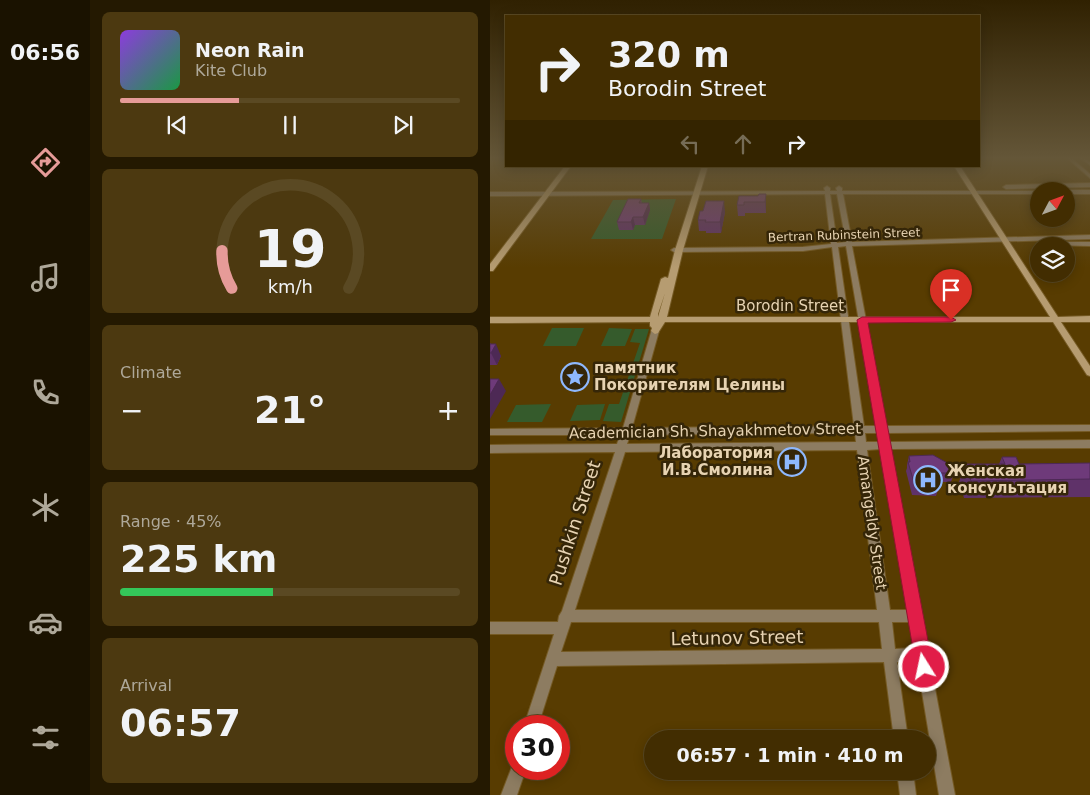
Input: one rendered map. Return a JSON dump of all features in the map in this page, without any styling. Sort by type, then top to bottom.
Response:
[{"type":"street","points":[[490,269],[546,194]]},
{"type":"street","name":"Pushkin Street","points":[[534,715],[563,622],[622,447],[676,250],[693,194]]},
{"type":"street","name":"Amangeldy Street","points":[[828,194],[900,730]]},
{"type":"street","name":"Amangeldy Street","points":[[840,194],[947,795]]},
{"type":"street","points":[[974,194],[1090,373]]},
{"type":"street","points":[[1015,240],[1090,237]]},
{"type":"street","points":[[1015,240],[1044,244],[1090,244]]},
{"type":"street","name":"Bertran Rubinstein Street","points":[[676,250],[803,249],[849,244],[1015,240]]},
{"type":"street","name":"Borodin Street","points":[[490,320],[657,324],[845,320],[1090,319]]},
{"type":"street","name":"Academician Sh. Shayakhmetov Street","points":[[491,433],[882,428],[1090,428]]},
{"type":"street","points":[[718,447],[721,430]]},
{"type":"street","name":"Academician Sh. Shayakhmetov Street","points":[[490,449],[884,444],[1090,444]]},
{"type":"street","name":"Letunov Street","points":[[490,628],[563,622],[915,616]]},
{"type":"street","name":"Letunov Street","points":[[552,659],[922,655]]},
{"type":"street","points":[[509,795],[514,780]]},
{"type":"street","points":[[906,780],[908,795]]},
{"type":"green space","points":[[676,199],[662,239],[591,239],[613,200]]},
{"type":"green space","points":[[552,328],[584,328],[576,346],[543,346]]},
{"type":"green space","points":[[609,328],[632,329],[625,346],[601,346]]},
{"type":"green space","points":[[635,329],[649,329],[621,422],[603,421],[609,404],[619,404],[640,343],[630,342]]},
{"type":"green space","points":[[551,404],[542,422],[507,422],[516,405]]},
{"type":"green space","points":[[605,404],[600,420],[570,421],[577,405]]},
{"type":"building","points":[[759,194],[766,194],[765,202],[744,202],[744,205],[737,205],[739,196],[758,196]]},
{"type":"building","points":[[628,199],[641,199],[639,203],[649,203],[643,217],[633,217],[631,222],[617,222]]},
{"type":"building","points":[[706,201],[724,201],[720,222],[698,220],[700,211],[703,211]]},
{"type":"building","points":[[490,344],[496,344],[491,353],[490,353]]},
{"type":"building","points":[[490,379],[499,379],[490,395]]},
{"type":"building","points":[[933,455],[951,465],[954,473],[935,473],[939,487],[915,486],[908,462],[910,462],[909,456]]},
{"type":"building","points":[[1002,457],[1016,457],[1019,464],[1090,463],[1090,479],[971,481],[965,464],[1005,464]]},
{"type":"place","name":"памятник Покорителям Целины","points":[[575,377]]},
{"type":"place","name":"Лаборатория И.В.Смолина","points":[[792,462]]},
{"type":"place","name":"Женская консультация","points":[[928,480]]},
{"type":"route","points":[[924,667],[862,320],[951,320]]}]
